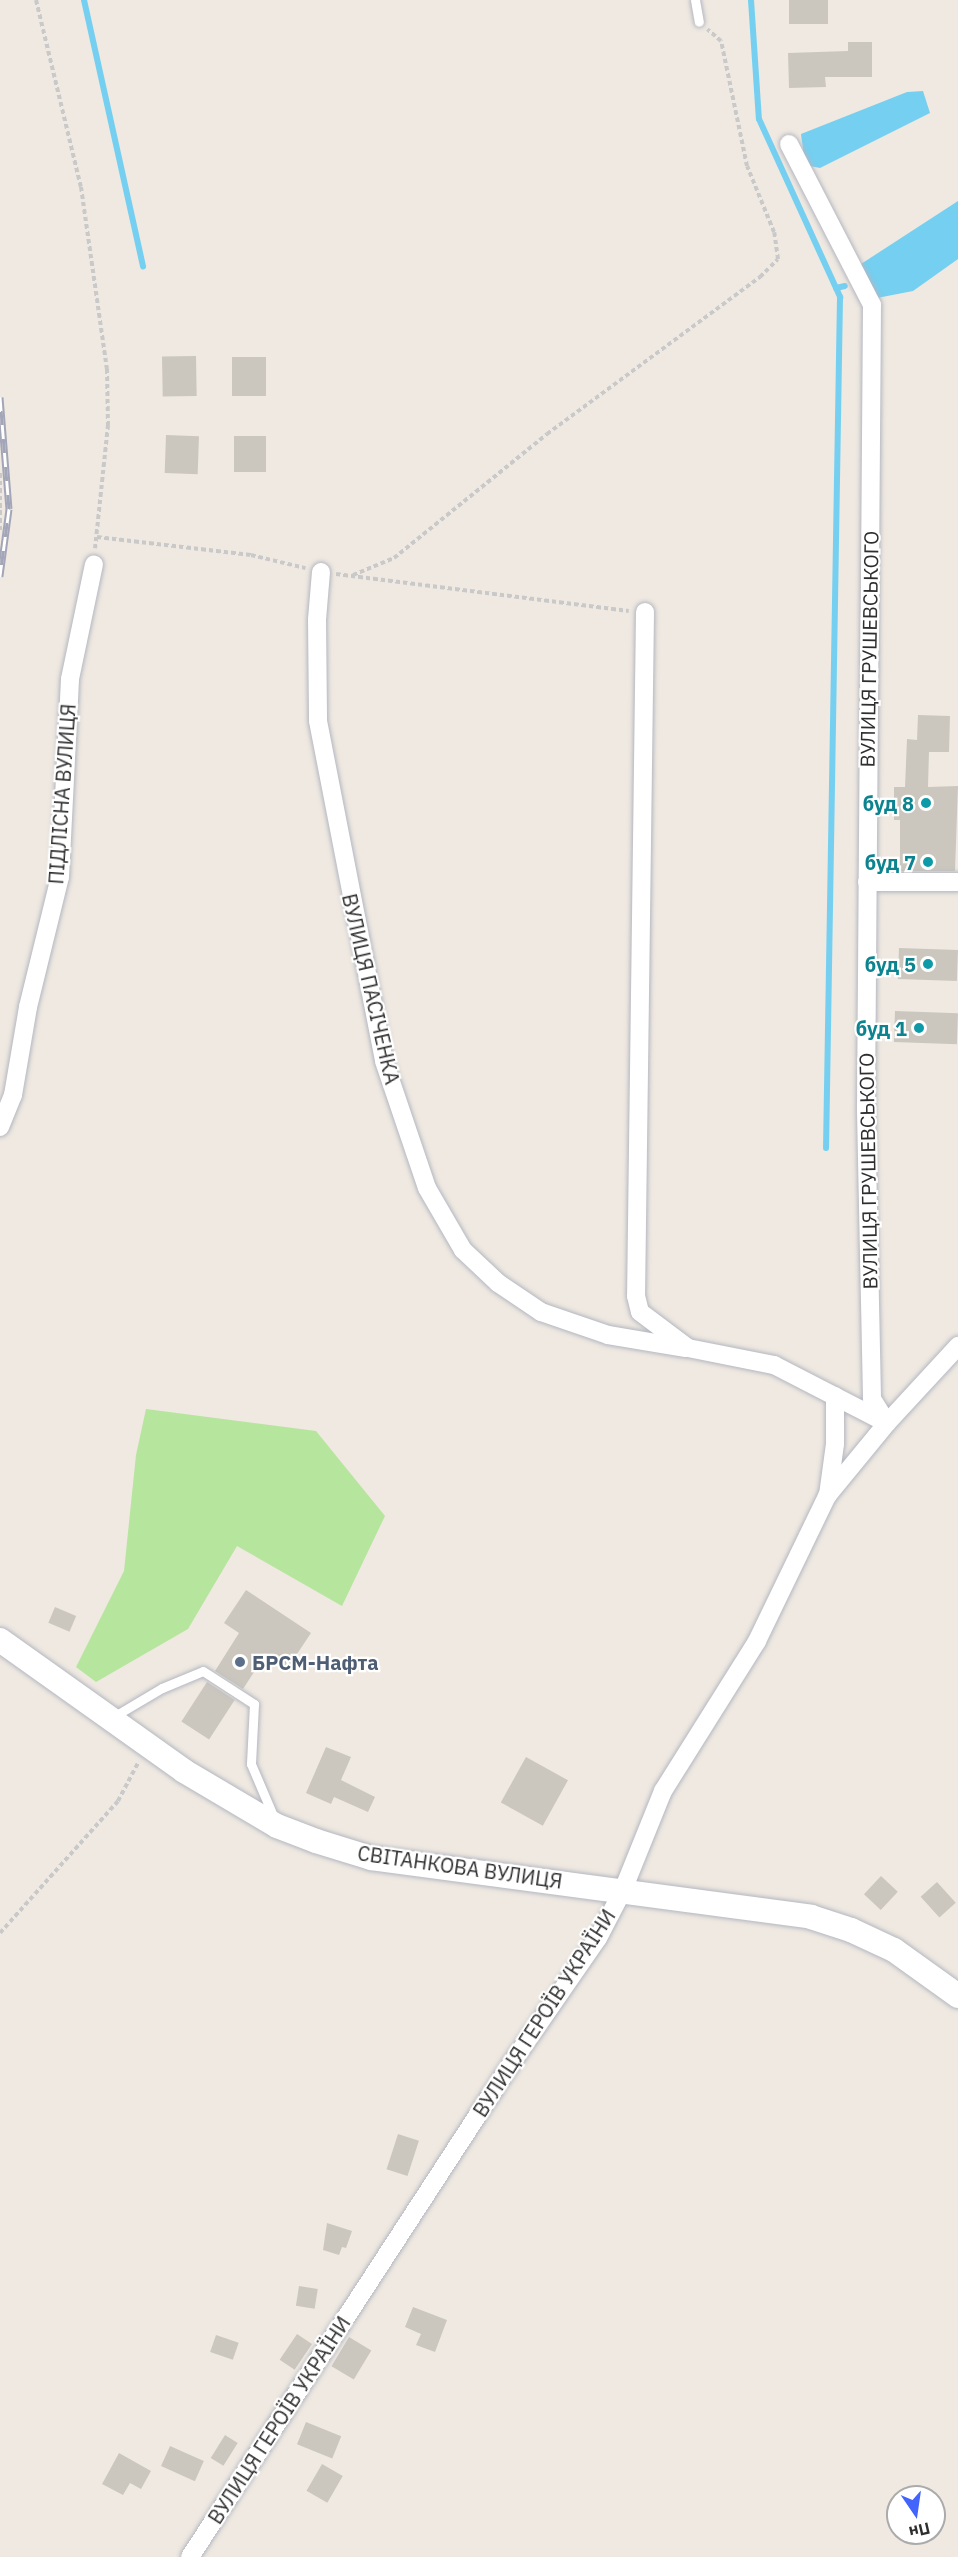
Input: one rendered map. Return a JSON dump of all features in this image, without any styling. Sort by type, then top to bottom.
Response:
[{"type":"main road","name":"СВІТАНКОВА ВУЛИЦЯ","points":[[0,1640],[184,1772],[277,1826],[371,1858],[811,1917],[851,1930],[894,1950],[958,1996]]},
{"type":"street","name":"ВУЛИЦЯ ГРУШЕВСЬКОГО","points":[[789,144],[873,305],[866,1112],[872,1399],[886,1423]]},
{"type":"street","name":"ПІДЛІСНА ВУЛИЦЯ","points":[[0,1127],[13,1095],[28,1007],[60,877],[70,679],[94,564]]},
{"type":"street","name":"ВУЛИЦЯ ПАСІЧЕНКА","points":[[321,572],[317,620],[318,721],[384,1061],[427,1188],[463,1250],[498,1283],[541,1311],[608,1335],[774,1365],[886,1423]]},
{"type":"street","name":"ВУЛИЦЯ ПАСІЧЕНКА","points":[[645,612],[636,1296],[640,1312],[688,1348]]},
{"type":"street","points":[[867,882],[958,882]]},
{"type":"street","name":"ВУЛИЦЯ ГЕРОЇВ УКРАЇНИ","points":[[190,2557],[511,2064],[598,1938],[623,1890],[663,1791],[757,1641],[827,1496],[886,1423],[958,1346]]},
{"type":"street","points":[[827,1496],[835,1444],[835,1396]]},
{"type":"lane","points":[[695,0],[699,22]]},
{"type":"lane","points":[[109,1719],[162,1688],[203,1671],[254,1704],[251,1764],[277,1826]]},
{"type":"path","points":[[36,0],[81,187],[107,369],[108,425],[94,564]]},
{"type":"path","points":[[353,575],[394,558],[547,434],[760,277],[778,259],[774,232],[747,166],[721,41],[699,22]]},
{"type":"path","points":[[0,473],[0,530]]},
{"type":"path","points":[[97,537],[251,555],[321,572],[440,584],[534,601],[645,612]]},
{"type":"path","points":[[0,1933],[118,1801],[147,1745]]},
{"type":"green space","points":[[146,1409],[316,1431],[385,1516],[342,1606],[237,1546],[188,1629],[96,1682],[76,1667],[124,1571],[136,1455]]},
{"type":"water","points":[[923,91],[930,113],[820,168],[805,165],[801,134],[907,92]]},
{"type":"water","points":[[958,201],[958,259],[913,291],[877,298],[861,264]]},
{"type":"building","points":[[789,0],[828,0],[828,24],[789,24]]},
{"type":"building","points":[[848,42],[872,42],[872,77],[825,77],[826,87],[789,88],[788,53],[848,51]]},
{"type":"building","points":[[196,356],[197,396],[163,397],[162,357]]},
{"type":"building","points":[[232,357],[266,357],[266,396],[232,396]]},
{"type":"building","points":[[166,435],[199,436],[198,474],[165,473]]},
{"type":"building","points":[[234,436],[266,436],[266,472],[234,472]]},
{"type":"building","points":[[918,715],[950,716],[949,752],[929,752],[928,787],[958,786],[955,871],[900,871],[900,820],[894,820],[894,787],[905,787],[907,739],[917,740]]},
{"type":"building","name":"буд 5","points":[[899,948],[958,950],[957,981],[898,979]]},
{"type":"building","name":"буд 1","points":[[895,1011],[958,1013],[957,1044],[894,1042]]},
{"type":"building","name":"БРСМ-Нафта","points":[[246,1590],[311,1633],[287,1669],[265,1655],[243,1689],[215,1671],[239,1633],[224,1623]]},
{"type":"building","points":[[55,1607],[76,1616],[70,1632],[48,1623]]},
{"type":"building","points":[[207,1682],[235,1700],[209,1739],[181,1721]]},
{"type":"building","points":[[326,1747],[351,1757],[341,1780],[375,1797],[368,1812],[334,1797],[331,1804],[306,1793]]},
{"type":"building","points":[[526,1757],[568,1780],[543,1826],[501,1802]]},
{"type":"building","points":[[881,1876],[898,1892],[881,1910],[864,1894]]},
{"type":"building","points":[[937,1882],[956,1903],[939,1918],[921,1897]]},
{"type":"building","points":[[398,2134],[419,2141],[407,2176],[387,2169]]},
{"type":"building","points":[[327,2223],[352,2231],[346,2248],[342,2247],[339,2255],[323,2250]]},
{"type":"building","points":[[299,2286],[318,2289],[315,2309],[296,2306]]},
{"type":"building","points":[[413,2307],[447,2320],[435,2352],[416,2345],[421,2334],[405,2327]]},
{"type":"building","points":[[297,2334],[312,2344],[295,2370],[280,2360]]},
{"type":"building","points":[[216,2335],[239,2343],[233,2360],[210,2352]]},
{"type":"building","points":[[349,2337],[371,2350],[354,2380],[331,2366]]},
{"type":"building","points":[[306,2422],[341,2436],[332,2458],[297,2444]]},
{"type":"building","points":[[225,2435],[238,2443],[223,2466],[211,2458]]},
{"type":"building","points":[[170,2446],[204,2461],[195,2481],[161,2466]]},
{"type":"building","points":[[119,2453],[151,2471],[141,2489],[130,2483],[123,2495],[102,2484]]},
{"type":"building","points":[[322,2464],[343,2476],[327,2503],[306,2491]]},
{"type":"waterway","points":[[84,0],[143,267]]},
{"type":"waterway","points":[[751,0],[759,119],[840,297],[826,1148]]},
{"type":"waterway","points":[[836,288],[845,286]]},
{"type":"railway","points":[[0,397],[9,509],[0,576]]},
{"type":"place","name":"буд 8","points":[[926,803]]},
{"type":"place","name":"буд 7","points":[[928,862]]},
{"type":"place","name":"буд 5","points":[[928,964]]},
{"type":"place","name":"буд 1","points":[[919,1028]]},
{"type":"place","name":"БРСМ-Нафта","points":[[240,1662]]}]
